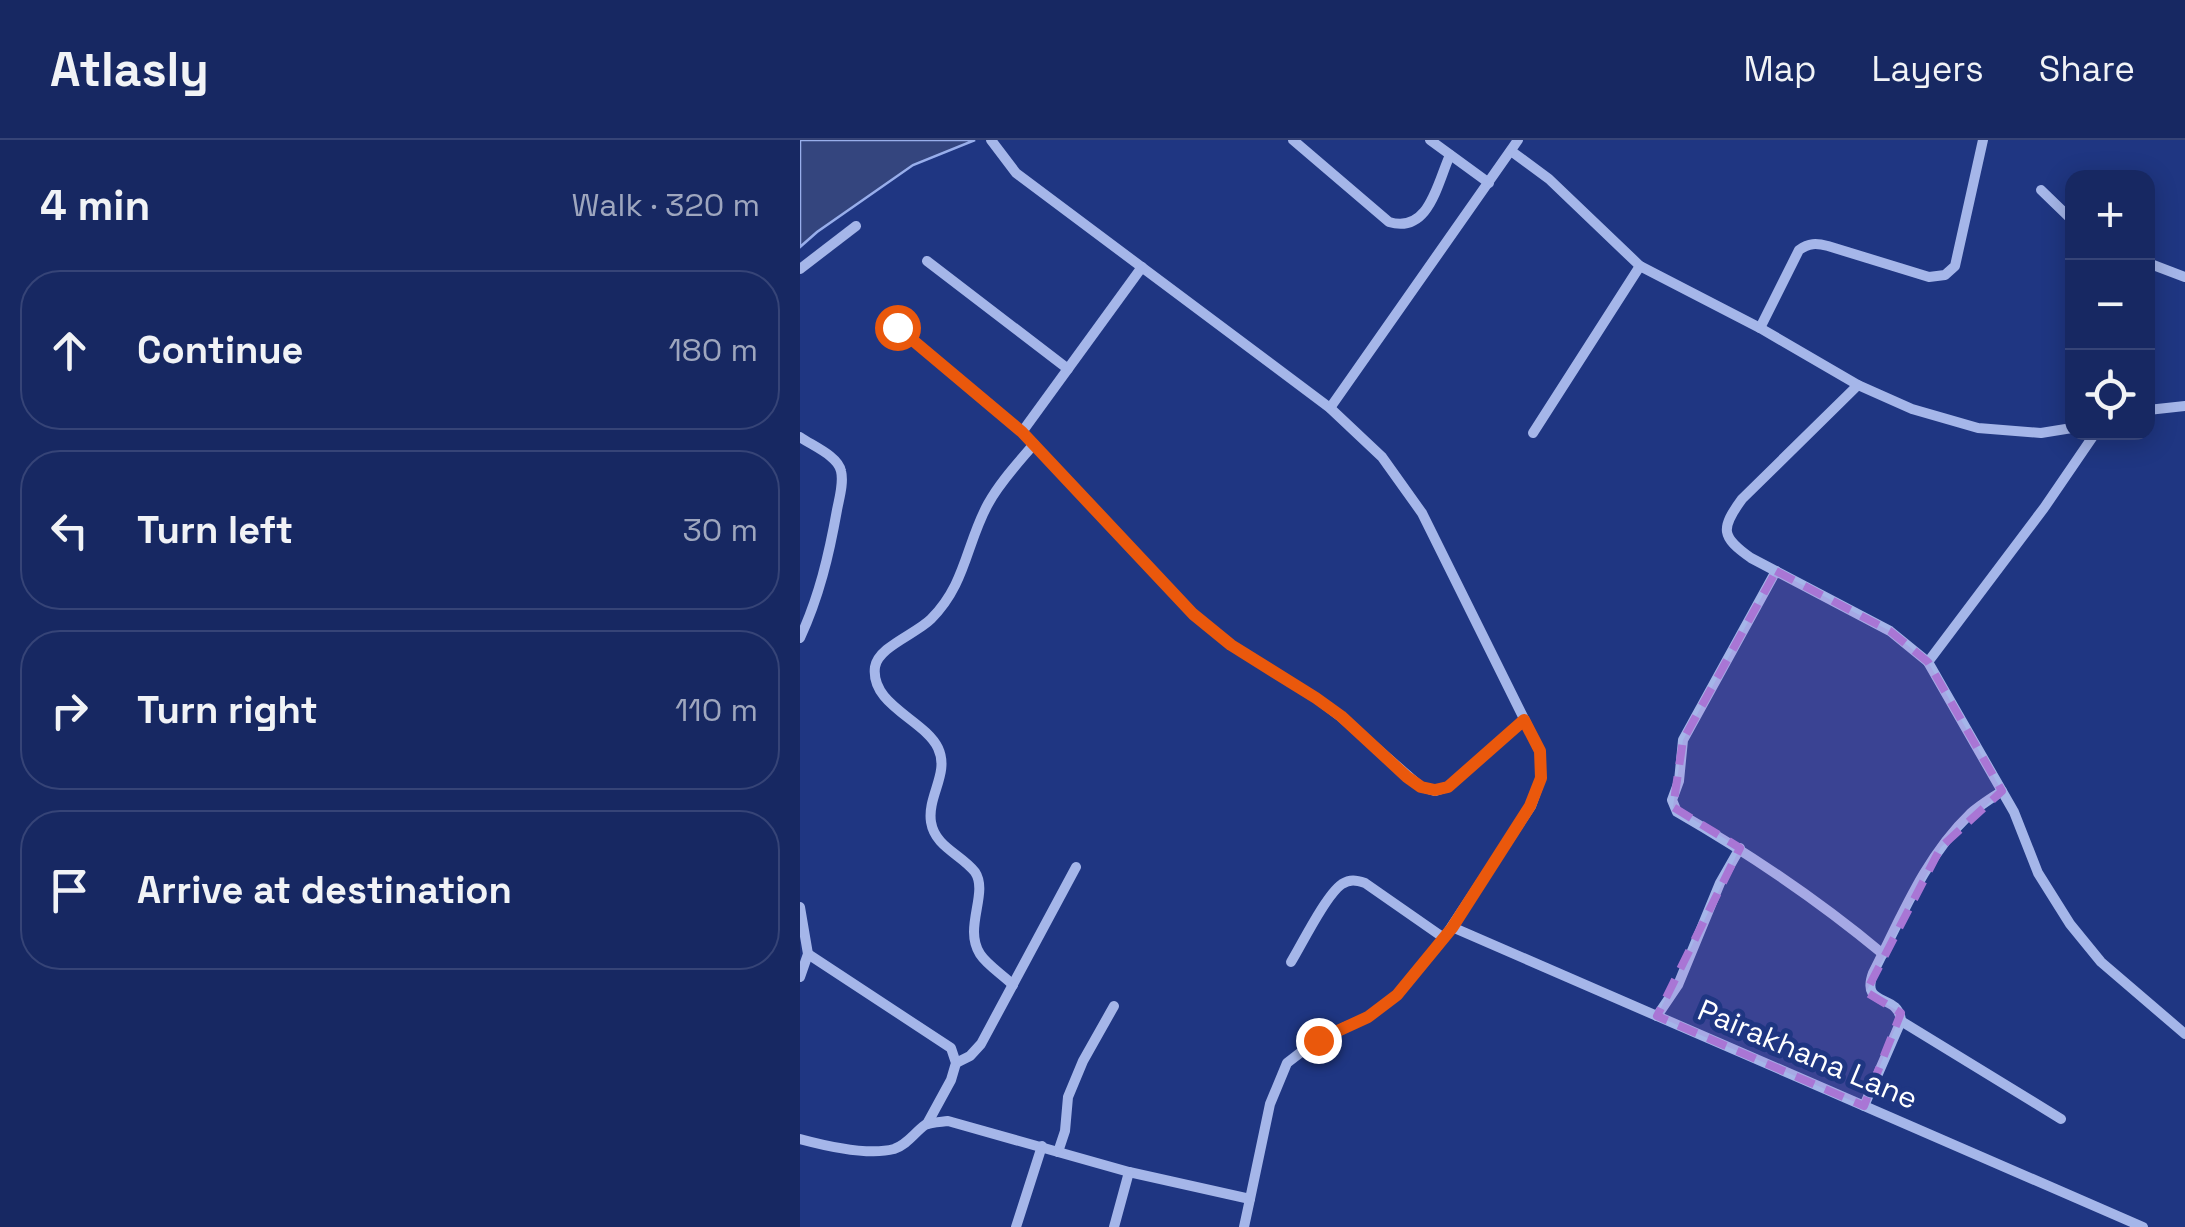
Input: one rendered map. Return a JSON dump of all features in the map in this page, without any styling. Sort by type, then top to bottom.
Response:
[{"type":"street","points":[[1293,140],[1389,222],[1401,226],[1425,214],[1450,154]]},
{"type":"street","points":[[1430,140],[1489,183]]},
{"type":"street","points":[[1760,328],[1799,250],[1806,245],[1817,243],[1929,277],[1945,275],[1955,266],[1960,249],[1982,140]]},
{"type":"street","points":[[992,142],[1016,173],[1330,408],[1382,456],[1422,513],[1540,751],[1541,778],[1530,806],[1444,938],[1397,995],[1368,1017],[1318,1040],[1287,1063],[1270,1104],[1244,1227]]},
{"type":"street","points":[[1330,408],[1514,145],[1640,266],[1760,328],[1858,385],[1912,410],[1978,428],[2042,433],[2065,429]]},
{"type":"street","points":[[2041,190],[2065,213]]},
{"type":"street","points":[[800,269],[856,226]]},
{"type":"street","points":[[927,261],[1068,369]]},
{"type":"street","points":[[1533,433],[1640,266]]},
{"type":"street","points":[[2155,266],[2185,277]]},
{"type":"street","points":[[1022,432],[1142,267]]},
{"type":"street","points":[[897,327],[1022,432],[1193,614],[1231,645],[1341,716],[1421,787],[1448,787],[1524,720]]},
{"type":"street","points":[[1858,385],[1742,499],[1728,518],[1725,531],[1732,544],[1890,631],[1928,662],[2014,812],[2038,873],[2070,924],[2101,962],[2185,1034]]},
{"type":"street","points":[[2155,409],[2185,406]]},
{"type":"street","points":[[800,437],[836,460],[842,483],[823,579],[800,638]]},
{"type":"street","points":[[1928,662],[2091,440]]},
{"type":"street","points":[[1013,985],[980,954],[973,935],[979,892],[974,871],[934,834],[930,819],[932,801],[943,764],[937,744],[886,699],[876,683],[875,664],[883,651],[930,620],[955,588],[986,506],[1034,444]]},
{"type":"street","points":[[1776,571],[1683,740],[1679,781],[1672,800],[1677,812],[1740,848],[1831,912],[1882,954]]},
{"type":"street","points":[[1864,1106],[1901,1021],[1898,1008],[1870,990],[1882,954],[1941,847],[1972,813],[2002,791]]},
{"type":"street","points":[[1657,1016],[1678,984],[1720,884],[1740,848]]},
{"type":"street","points":[[956,1063],[970,1056],[980,1044],[1076,867]]},
{"type":"street","points":[[1291,962],[1334,892],[1344,882],[1354,880],[1366,883],[1444,938]]},
{"type":"street","points":[[800,907],[808,954],[800,977]]},
{"type":"street","name":"Pairakhana Lane","points":[[1452,928],[2143,1227]]},
{"type":"street","points":[[800,1139],[865,1150],[893,1149],[911,1140],[927,1124],[956,1063],[951,1048],[933,1034],[808,954]]},
{"type":"street","points":[[1058,1152],[1065,1132],[1068,1097],[1114,1006]]},
{"type":"street","points":[[1901,1021],[2061,1119]]},
{"type":"street","points":[[927,1124],[964,1124],[1129,1172],[1250,1199]]},
{"type":"street","points":[[1016,1227],[1042,1146]]},
{"type":"street","points":[[1114,1227],[1129,1172]]},
{"type":"highlighted area","points":[[1776,571],[1890,631],[1928,662],[2002,791],[1941,847],[1866,992],[1901,1013],[1864,1106],[1657,1016],[1740,848],[1673,807],[1683,740]]},
{"type":"water","points":[[800,140],[975,140],[913,165],[800,247]]},
{"type":"route","points":[[897,327],[1022,432],[1193,614],[1231,645],[1341,716],[1421,787],[1448,787],[1524,720],[1540,751],[1541,778],[1530,806],[1452,928],[1397,995],[1368,1017],[1318,1040]]}]
